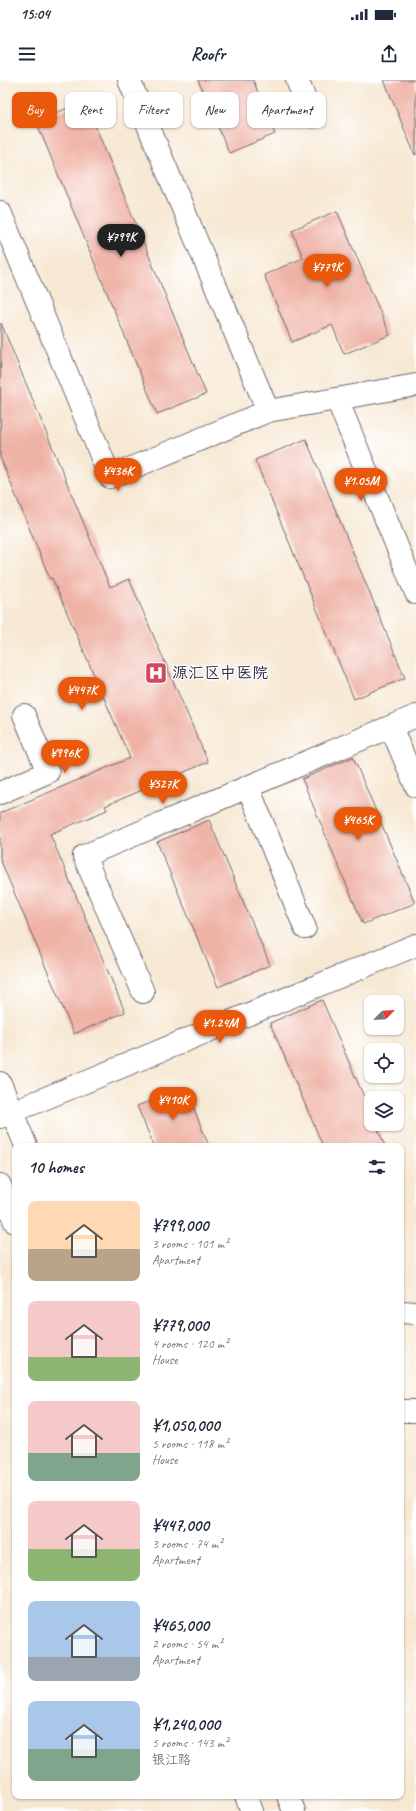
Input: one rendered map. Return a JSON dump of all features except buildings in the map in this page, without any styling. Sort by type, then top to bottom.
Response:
[{"type":"street","points":[[129,80],[268,411]]},
{"type":"street","points":[[297,80],[302,92]]},
{"type":"street","points":[[0,211],[110,477],[268,411],[416,385]]},
{"type":"street","points":[[337,399],[416,593]]},
{"type":"street","points":[[0,793],[48,772],[24,716]]},
{"type":"street","points":[[143,992],[84,856],[416,716]]},
{"type":"street","points":[[391,727],[416,786]]},
{"type":"street","points":[[248,787],[306,928]]},
{"type":"street","points":[[6,1115],[416,945]]},
{"type":"street","points":[[0,1083],[6,1115],[24,1143]]},
{"type":"street","points":[[0,1185],[12,1215]]},
{"type":"street","points":[[404,1312],[416,1313]]},
{"type":"street","points":[[404,1411],[416,1411]]},
{"type":"street","points":[[247,1799],[252,1811]]},
{"type":"street","points":[[289,1799],[294,1811]]},
{"type":"place","name":"源汇区中医院","points":[[156,673]]}]
